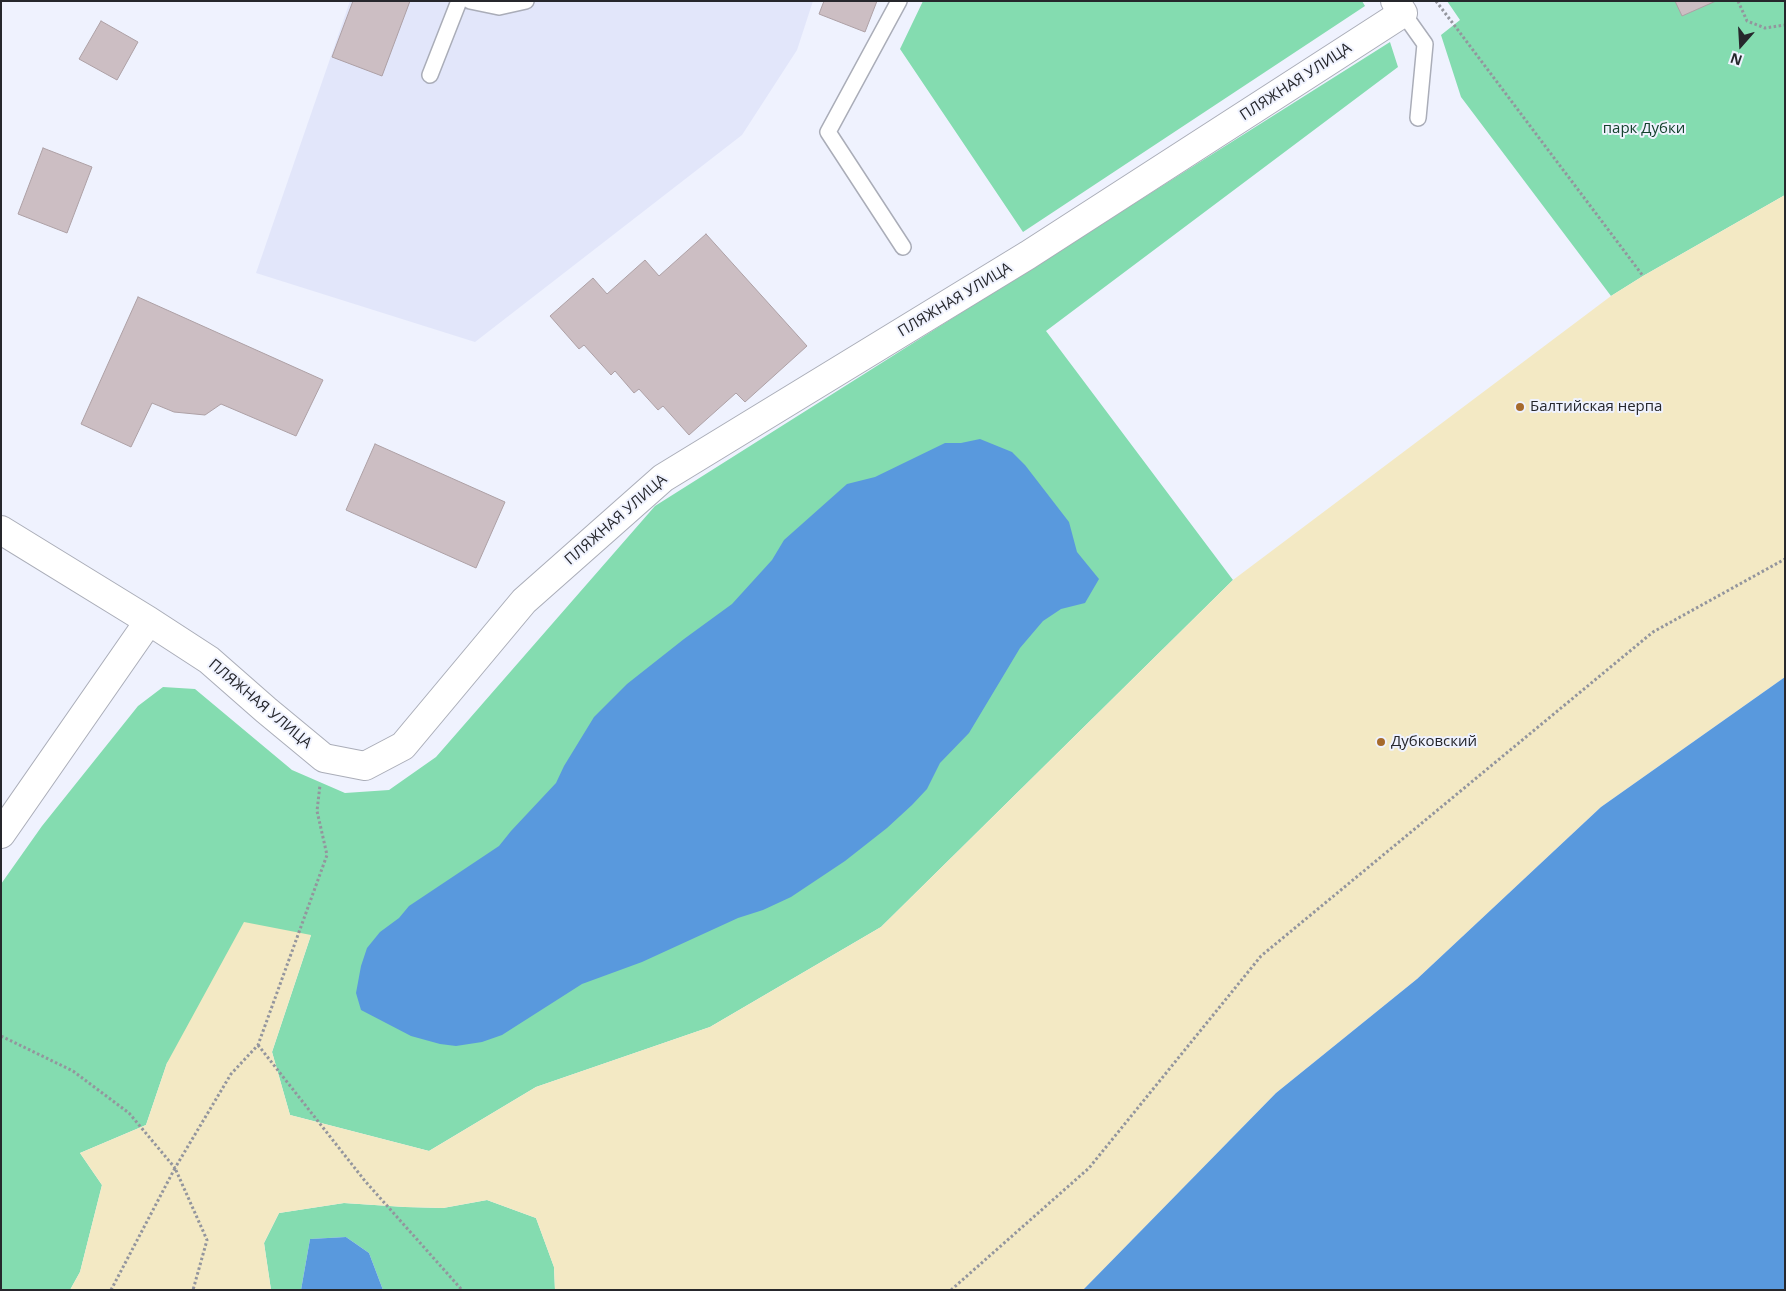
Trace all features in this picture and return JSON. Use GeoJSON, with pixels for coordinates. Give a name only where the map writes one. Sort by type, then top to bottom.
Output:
{"type":"FeatureCollection","features":[{"type":"Feature","properties":{"kind":"street","name":"ПЛЯЖНАЯ УЛИЦА"},"geometry":{"type":"LineString","coordinates":[[1,530],[209,660],[324,758],[364,766],[403,746],[524,601],[663,478],[1028,255],[1399,7]]}},
{"type":"Feature","properties":{"kind":"street"},"geometry":{"type":"LineString","coordinates":[[1,834],[149,621]]}},
{"type":"Feature","properties":{"kind":"lane"},"geometry":{"type":"LineString","coordinates":[[430,75],[459,1]]}},
{"type":"Feature","properties":{"kind":"lane"},"geometry":{"type":"LineString","coordinates":[[470,1],[499,6],[526,1]]}},
{"type":"Feature","properties":{"kind":"lane"},"geometry":{"type":"LineString","coordinates":[[899,1],[828,132],[903,247]]}},
{"type":"Feature","properties":{"kind":"lane"},"geometry":{"type":"LineString","coordinates":[[1399,7],[1425,44],[1418,118]]}},
{"type":"Feature","properties":{"kind":"path"},"geometry":{"type":"LineString","coordinates":[[1436,1],[1643,276]]}},
{"type":"Feature","properties":{"kind":"path"},"geometry":{"type":"LineString","coordinates":[[1738,1],[1747,21],[1765,28],[1785,26]]}},
{"type":"Feature","properties":{"kind":"path"},"geometry":{"type":"LineString","coordinates":[[951,1290],[1089,1168],[1261,956],[1653,632],[1785,559]]}},
{"type":"Feature","properties":{"kind":"path"},"geometry":{"type":"LineString","coordinates":[[110,1290],[175,1168],[231,1074],[258,1045],[327,855],[316,811],[324,758]]}},
{"type":"Feature","properties":{"kind":"path"},"geometry":{"type":"LineString","coordinates":[[1,1036],[73,1071],[129,1113],[175,1168],[207,1240],[193,1290]]}},
{"type":"Feature","properties":{"kind":"path"},"geometry":{"type":"LineString","coordinates":[[258,1045],[365,1182],[462,1290]]}},
{"type":"Feature","properties":{"kind":"shaded area"},"geometry":{"type":"Polygon","coordinates":[[[350,1],[813,1],[797,50],[742,135],[475,342],[256,273],[350,1]]]}},
{"type":"Feature","properties":{"kind":"green space"},"geometry":{"type":"Polygon","coordinates":[[[923,1],[1362,1],[1365,6],[1023,232],[900,49],[923,1]]]}},
{"type":"Feature","properties":{"kind":"green space","name":"парк Дубки"},"geometry":{"type":"Polygon","coordinates":[[[1447,1],[1785,1],[1785,195],[1611,296],[1461,97],[1441,35],[1460,20],[1447,1]]]}},
{"type":"Feature","properties":{"kind":"green space"},"geometry":{"type":"Polygon","coordinates":[[[1390,42],[1398,67],[1046,331],[1233,580],[881,927],[710,1027],[536,1087],[429,1151],[290,1115],[272,1052],[311,935],[167,1063],[146,1125],[80,1153],[102,1185],[80,1272],[70,1290],[1,1290],[1,884],[42,826],[138,706],[163,687],[195,689],[292,770],[345,793],[389,790],[436,757],[655,506],[1390,42]]]}},
{"type":"Feature","properties":{"kind":"green space"},"geometry":{"type":"Polygon","coordinates":[[[487,1200],[536,1218],[554,1267],[555,1290],[383,1290],[369,1253],[346,1237],[310,1239],[301,1290],[271,1290],[264,1243],[279,1213],[344,1203],[443,1208],[487,1200]]]}},
{"type":"Feature","properties":{"kind":"sand","name":"Дубковский"},"geometry":{"type":"Polygon","coordinates":[[[1785,195],[1785,677],[1601,807],[1417,979],[1276,1093],[1083,1290],[555,1290],[554,1267],[536,1218],[487,1200],[443,1208],[344,1203],[279,1213],[264,1243],[271,1290],[70,1290],[80,1272],[102,1185],[80,1153],[146,1125],[167,1063],[244,922],[311,935],[272,1052],[290,1115],[429,1151],[536,1087],[710,1027],[881,927],[1233,580],[1611,296],[1785,195]]]}},
{"type":"Feature","properties":{"kind":"water"},"geometry":{"type":"Polygon","coordinates":[[[980,439],[1012,452],[1025,465],[1069,522],[1077,552],[1099,579],[1085,603],[1061,609],[1043,621],[1020,648],[969,733],[940,763],[927,789],[912,805],[887,828],[845,861],[791,897],[763,910],[738,918],[642,962],[582,984],[502,1035],[482,1042],[456,1046],[440,1044],[411,1036],[361,1010],[356,993],[361,966],[367,948],[380,932],[399,918],[409,906],[499,846],[556,783],[564,766],[594,717],[627,684],[732,604],[772,560],[784,540],[847,484],[875,477],[945,443],[961,443],[980,439]]]}},
{"type":"Feature","properties":{"kind":"water"},"geometry":{"type":"Polygon","coordinates":[[[1785,677],[1785,1290],[1083,1290],[1276,1093],[1417,979],[1601,807],[1785,677]]]}},
{"type":"Feature","properties":{"kind":"water"},"geometry":{"type":"Polygon","coordinates":[[[346,1237],[369,1253],[383,1290],[301,1290],[310,1239],[346,1237]]]}},
{"type":"Feature","properties":{"kind":"building"},"geometry":{"type":"Polygon","coordinates":[[[353,1],[410,1],[382,76],[332,57],[353,1]]]}},
{"type":"Feature","properties":{"kind":"building"},"geometry":{"type":"Polygon","coordinates":[[[824,1],[877,1],[865,32],[819,14],[824,1]]]}},
{"type":"Feature","properties":{"kind":"building"},"geometry":{"type":"Polygon","coordinates":[[[1675,1],[1716,1],[1682,16],[1675,1]]]}},
{"type":"Feature","properties":{"kind":"building"},"geometry":{"type":"Polygon","coordinates":[[[101,21],[138,42],[117,80],[79,59],[101,21]]]}},
{"type":"Feature","properties":{"kind":"building"},"geometry":{"type":"Polygon","coordinates":[[[43,148],[92,167],[67,233],[18,214],[43,148]]]}},
{"type":"Feature","properties":{"kind":"building"},"geometry":{"type":"Polygon","coordinates":[[[706,234],[807,346],[745,402],[736,393],[689,435],[663,406],[658,410],[639,389],[634,393],[615,371],[611,375],[584,345],[579,349],[550,316],[593,278],[607,294],[645,260],[659,276],[706,234]]]}},
{"type":"Feature","properties":{"kind":"building"},"geometry":{"type":"Polygon","coordinates":[[[138,297],[323,380],[296,436],[221,404],[205,415],[174,412],[152,403],[131,447],[81,424],[138,297]]]}},
{"type":"Feature","properties":{"kind":"building"},"geometry":{"type":"Polygon","coordinates":[[[375,444],[505,502],[476,568],[346,510],[375,444]]]}},
{"type":"Feature","properties":{"kind":"place","name":"Балтийская нерпа"},"geometry":{"type":"Point","coordinates":[1520,407]}},
{"type":"Feature","properties":{"kind":"place","name":"Дубковский"},"geometry":{"type":"Point","coordinates":[1381,742]}}]}
